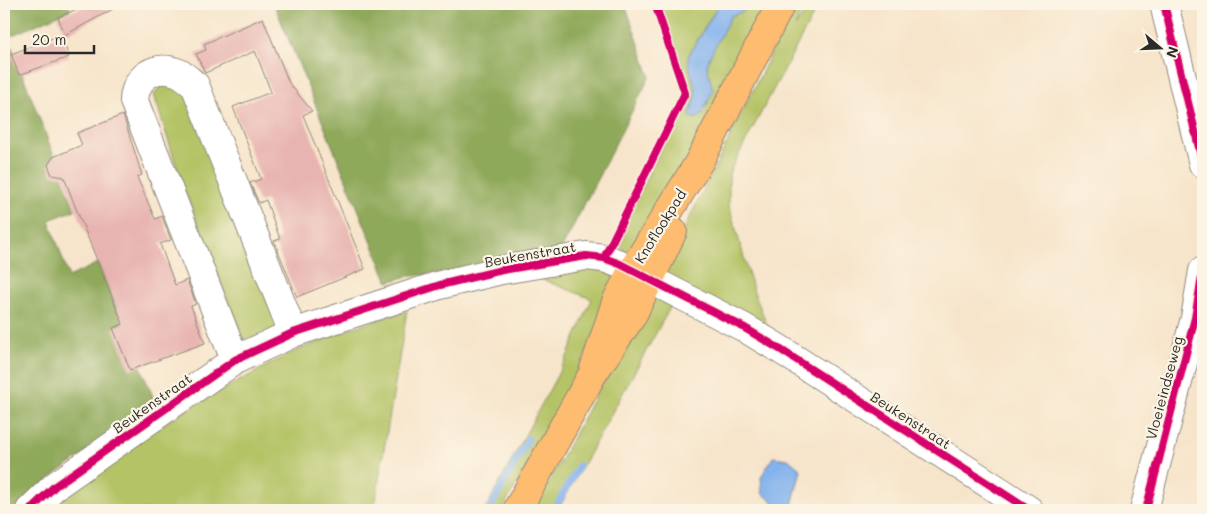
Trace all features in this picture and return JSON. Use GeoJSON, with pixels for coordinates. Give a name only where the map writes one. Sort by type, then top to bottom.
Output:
{"type":"FeatureCollection","features":[{"type":"Feature","properties":{"kind":"main road","name":"Knoflookpad"},"geometry":{"type":"LineString","coordinates":[[516,510],[592,375],[632,316],[641,276],[782,4]]}},
{"type":"Feature","properties":{"kind":"street"},"geometry":{"type":"LineString","coordinates":[[1164,4],[1203,164]]}},
{"type":"Feature","properties":{"kind":"street"},"geometry":{"type":"LineString","coordinates":[[235,360],[134,101],[135,87],[144,75],[166,69],[180,73],[195,84],[293,332]]}},
{"type":"Feature","properties":{"kind":"street","name":"Beukenstraat"},"geometry":{"type":"LineString","coordinates":[[30,510],[55,486],[235,360],[293,332],[440,286],[502,270],[586,256],[604,258],[743,327],[1028,510]]}},
{"type":"Feature","properties":{"kind":"street","name":"Vloeieindseweg"},"geometry":{"type":"LineString","coordinates":[[1144,510],[1193,328],[1203,271]]}},
{"type":"Feature","properties":{"kind":"green space"},"geometry":{"type":"Polygon","coordinates":[[[4,4],[68,4],[70,10],[8,37],[75,210],[49,220],[69,277],[98,263],[156,404],[53,476],[14,510],[4,510],[4,4]]]}},
{"type":"Feature","properties":{"kind":"green space"},"geometry":{"type":"Polygon","coordinates":[[[274,4],[625,4],[650,76],[562,248],[465,270],[405,277],[388,282],[274,4]]]}},
{"type":"Feature","properties":{"kind":"green space"},"geometry":{"type":"Polygon","coordinates":[[[661,4],[719,4],[689,54],[697,94],[695,119],[702,115],[708,101],[709,58],[731,16],[744,11],[754,4],[768,4],[706,124],[631,258],[623,250],[617,238],[690,90],[661,4]]]}},
{"type":"Feature","properties":{"kind":"green space"},"geometry":{"type":"Polygon","coordinates":[[[796,4],[804,4],[795,27],[811,4],[819,4],[729,173],[729,205],[753,289],[771,336],[660,277],[796,4]]]}},
{"type":"Feature","properties":{"kind":"green space"},"geometry":{"type":"Polygon","coordinates":[[[179,75],[282,331],[250,348],[243,338],[181,181],[154,95],[161,85],[179,75]]]}},
{"type":"Feature","properties":{"kind":"green space"},"geometry":{"type":"Polygon","coordinates":[[[593,267],[621,279],[566,396],[502,510],[485,510],[567,357],[592,299],[531,275],[593,267]]]}},
{"type":"Feature","properties":{"kind":"green space"},"geometry":{"type":"Polygon","coordinates":[[[651,291],[673,302],[558,510],[534,510],[651,291]]]}},
{"type":"Feature","properties":{"kind":"green space"},"geometry":{"type":"Polygon","coordinates":[[[407,311],[374,510],[40,510],[115,452],[204,400],[291,353],[349,329],[407,311]]]}},
{"type":"Feature","properties":{"kind":"water"},"geometry":{"type":"Polygon","coordinates":[[[719,4],[754,4],[744,11],[731,16],[709,58],[707,67],[713,91],[700,117],[691,118],[690,112],[694,104],[695,90],[688,57],[719,4]]]}},
{"type":"Feature","properties":{"kind":"water"},"geometry":{"type":"Polygon","coordinates":[[[773,457],[788,459],[801,470],[792,505],[777,505],[762,493],[761,477],[773,457]]]}},
{"type":"Feature","properties":{"kind":"building"},"geometry":{"type":"Polygon","coordinates":[[[89,4],[122,4],[65,35],[58,17],[89,4]]]}},
{"type":"Feature","properties":{"kind":"building"},"geometry":{"type":"Polygon","coordinates":[[[263,18],[289,83],[312,111],[303,115],[365,269],[297,297],[274,241],[280,239],[266,200],[259,203],[250,183],[261,179],[233,107],[271,92],[255,51],[205,73],[196,54],[206,50],[204,44],[263,18]]]}},
{"type":"Feature","properties":{"kind":"building"},"geometry":{"type":"Polygon","coordinates":[[[61,35],[69,57],[19,75],[11,54],[61,35]]]}},
{"type":"Feature","properties":{"kind":"building"},"geometry":{"type":"Polygon","coordinates":[[[123,115],[142,175],[137,177],[155,219],[162,216],[171,240],[160,244],[175,285],[187,280],[196,304],[191,306],[205,343],[130,370],[113,328],[123,324],[64,177],[52,175],[48,165],[53,157],[82,145],[77,133],[123,115]]]}},
{"type":"Feature","properties":{"kind":"waterway"},"geometry":{"type":"LineString","coordinates":[[489,510],[528,439]]}},
{"type":"Feature","properties":{"kind":"waterway"},"geometry":{"type":"LineString","coordinates":[[554,510],[579,466]]}},
{"type":"Feature","properties":{"kind":"cycle path"},"geometry":{"type":"LineString","coordinates":[[604,258],[685,93],[655,4]]}},
{"type":"Feature","properties":{"kind":"cycle path"},"geometry":{"type":"LineString","coordinates":[[1164,4],[1203,164]]}},
{"type":"Feature","properties":{"kind":"cycle path"},"geometry":{"type":"LineString","coordinates":[[30,510],[55,486],[235,360],[293,333],[440,285],[502,270],[586,256],[604,258],[620,264],[743,327],[1029,510]]}},
{"type":"Feature","properties":{"kind":"cycle path"},"geometry":{"type":"LineString","coordinates":[[1146,510],[1195,318],[1203,271]]}}]}
